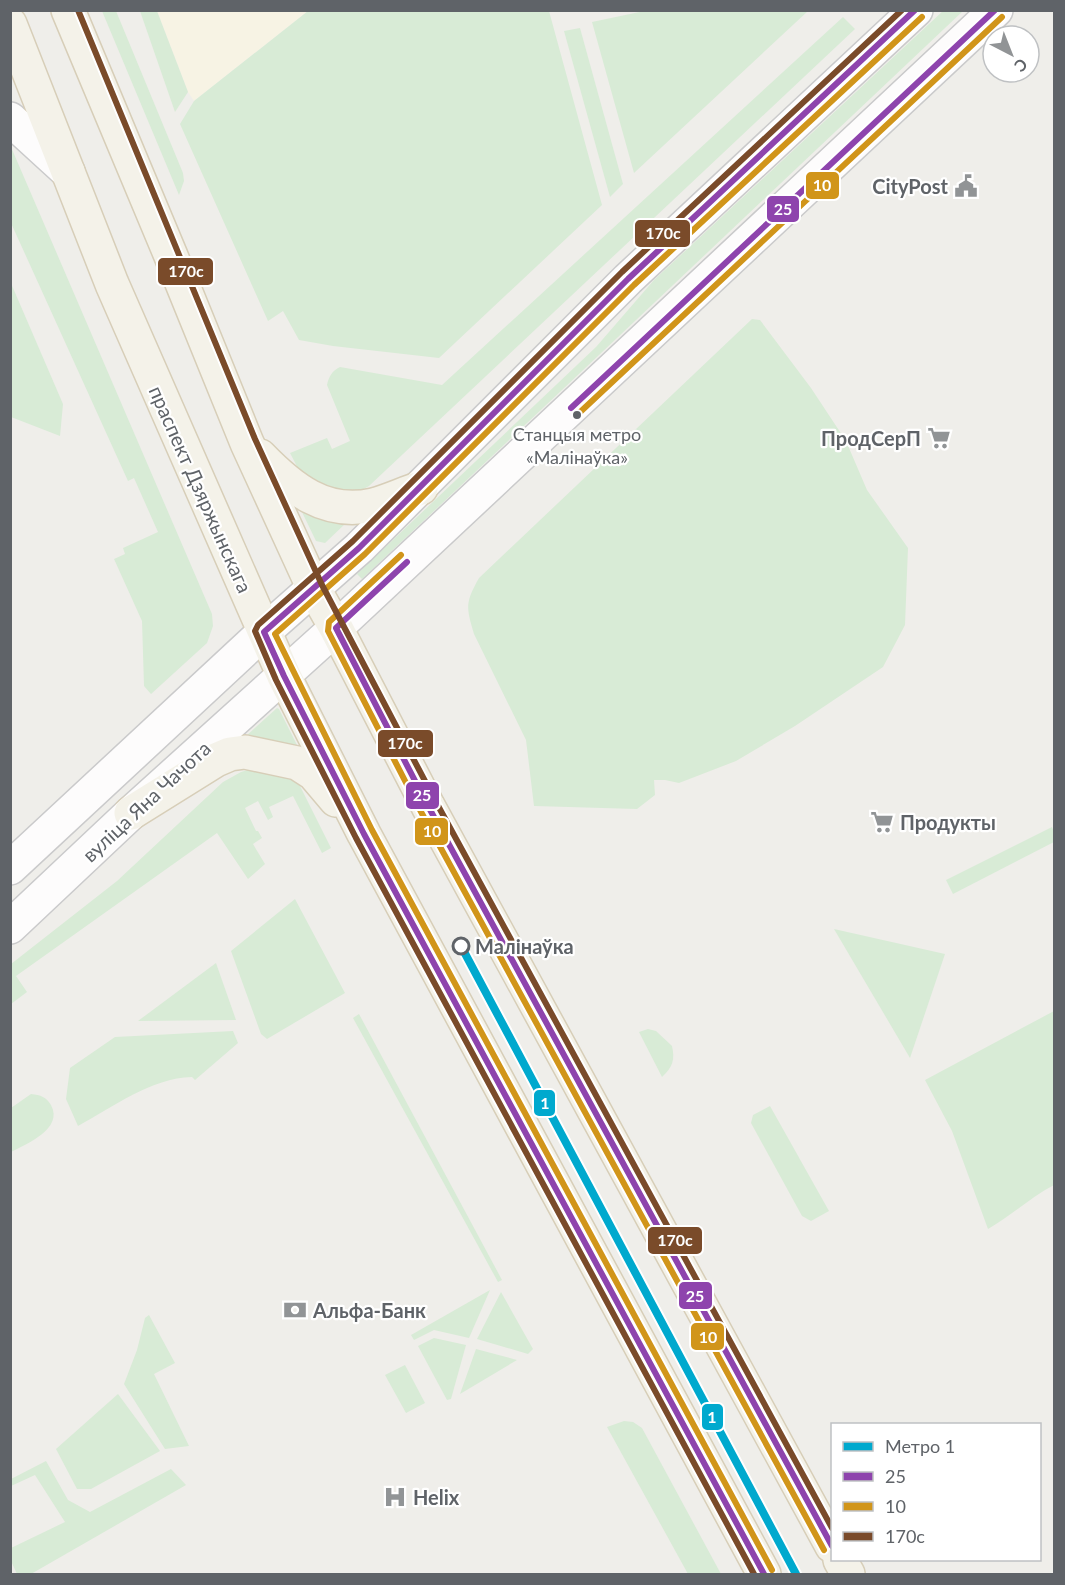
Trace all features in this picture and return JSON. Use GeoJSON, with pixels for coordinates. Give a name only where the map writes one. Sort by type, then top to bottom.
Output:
{"type":"FeatureCollection","features":[{"type":"Feature","properties":{"kind":"main road"},"geometry":{"type":"LineString","coordinates":[[68,10],[247,443],[314,589],[428,806],[831,1544]]}},
{"type":"Feature","properties":{"kind":"main road"},"geometry":{"type":"LineString","coordinates":[[10,868],[264,632],[359,549],[628,279],[916,10]]}},
{"type":"Feature","properties":{"kind":"main road","name":"вуліца Яна Чачота"},"geometry":{"type":"LineString","coordinates":[[10,927],[131,813],[336,628],[996,10]]}},
{"type":"Feature","properties":{"kind":"main road","name":"праспект Дзяржынскага"},"geometry":{"type":"LineString","coordinates":[[10,24],[112,284],[284,676],[364,834],[764,1575]]}},
{"type":"Feature","properties":{"kind":"main road"},"geometry":{"type":"LineString","coordinates":[[10,119],[68,172]]}},
{"type":"Feature","properties":{"kind":"main road"},"geometry":{"type":"LineString","coordinates":[[247,443],[290,484],[304,495],[323,504],[358,507],[374,505],[421,488]]}},
{"type":"Feature","properties":{"kind":"main road"},"geometry":{"type":"LineString","coordinates":[[131,813],[216,760],[230,754],[245,752],[297,763],[314,774],[364,834]]}},
{"type":"Feature","properties":{"kind":"main road"},"geometry":{"type":"LineString","coordinates":[[841,1561],[848,1575]]}},
{"type":"Feature","properties":{"kind":"shaded area"},"geometry":{"type":"Polygon","coordinates":[[[157,11],[308,11],[194,101],[188,92],[157,11]]]}},
{"type":"Feature","properties":{"kind":"green space"},"geometry":{"type":"Polygon","coordinates":[[[649,10],[808,11],[634,173],[592,22],[649,10]]]}},
{"type":"Feature","properties":{"kind":"green space"},"geometry":{"type":"Polygon","coordinates":[[[944,10],[963,11],[362,579],[357,574],[596,347],[654,280],[944,10]]]}},
{"type":"Feature","properties":{"kind":"green space"},"geometry":{"type":"Polygon","coordinates":[[[102,11],[116,11],[183,173],[184,181],[179,195],[102,11]]]}},
{"type":"Feature","properties":{"kind":"green space"},"geometry":{"type":"Polygon","coordinates":[[[140,11],[157,11],[188,92],[175,112],[140,11]]]}},
{"type":"Feature","properties":{"kind":"green space"},"geometry":{"type":"Polygon","coordinates":[[[308,11],[549,11],[602,205],[439,358],[299,340],[283,311],[268,321],[180,124],[194,101],[308,11]]]}},
{"type":"Feature","properties":{"kind":"green space"},"geometry":{"type":"Polygon","coordinates":[[[843,17],[855,29],[369,486],[356,493],[344,495],[303,478],[290,453],[327,438],[332,449],[350,441],[327,385],[335,370],[340,367],[442,385],[843,17]]]}},
{"type":"Feature","properties":{"kind":"green space"},"geometry":{"type":"Polygon","coordinates":[[[580,28],[623,184],[610,197],[564,31],[580,28]]]}},
{"type":"Feature","properties":{"kind":"green space"},"geometry":{"type":"Polygon","coordinates":[[[11,147],[212,614],[213,626],[207,643],[151,694],[144,686],[142,621],[114,559],[125,554],[123,548],[158,532],[134,478],[128,481],[11,223],[11,147]]]}},
{"type":"Feature","properties":{"kind":"green space"},"geometry":{"type":"Polygon","coordinates":[[[10,281],[63,404],[60,436],[11,417],[10,281]]]}},
{"type":"Feature","properties":{"kind":"green space"},"geometry":{"type":"Polygon","coordinates":[[[752,319],[760,320],[811,388],[846,441],[867,490],[908,548],[905,625],[883,667],[795,726],[736,761],[679,783],[654,780],[655,795],[637,809],[534,806],[526,740],[474,634],[468,611],[471,594],[479,578],[752,319]]]}},
{"type":"Feature","properties":{"kind":"green space"},"geometry":{"type":"Polygon","coordinates":[[[301,510],[347,522],[325,543],[316,541],[301,510]]]}},
{"type":"Feature","properties":{"kind":"green space"},"geometry":{"type":"Polygon","coordinates":[[[277,708],[279,709],[298,747],[245,737],[277,708]]]}},
{"type":"Feature","properties":{"kind":"green space"},"geometry":{"type":"Polygon","coordinates":[[[251,769],[285,773],[299,784],[331,848],[322,853],[293,796],[269,807],[273,817],[268,820],[258,801],[245,808],[262,838],[253,844],[265,864],[248,879],[217,833],[16,976],[27,992],[11,1004],[11,964],[117,881],[223,782],[251,769]]]}},
{"type":"Feature","properties":{"kind":"green space"},"geometry":{"type":"Polygon","coordinates":[[[1052,827],[1054,842],[953,894],[946,880],[1052,827]]]}},
{"type":"Feature","properties":{"kind":"green space"},"geometry":{"type":"Polygon","coordinates":[[[295,899],[345,993],[267,1039],[261,1034],[231,951],[295,899]]]}},
{"type":"Feature","properties":{"kind":"green space"},"geometry":{"type":"Polygon","coordinates":[[[834,929],[945,954],[910,1058],[834,929]]]}},
{"type":"Feature","properties":{"kind":"green space"},"geometry":{"type":"Polygon","coordinates":[[[216,963],[236,1020],[138,1021],[216,963]]]}},
{"type":"Feature","properties":{"kind":"green space"},"geometry":{"type":"Polygon","coordinates":[[[1054,1011],[1054,1185],[988,1229],[952,1131],[925,1080],[1054,1011]]]}},
{"type":"Feature","properties":{"kind":"green space"},"geometry":{"type":"Polygon","coordinates":[[[359,1014],[502,1280],[498,1282],[353,1018],[359,1014]]]}},
{"type":"Feature","properties":{"kind":"green space"},"geometry":{"type":"Polygon","coordinates":[[[648,1029],[656,1031],[672,1046],[672,1063],[662,1077],[639,1032],[648,1029]]]}},
{"type":"Feature","properties":{"kind":"green space"},"geometry":{"type":"Polygon","coordinates":[[[233,1031],[238,1043],[195,1080],[192,1077],[162,1082],[119,1102],[78,1126],[66,1099],[70,1068],[115,1037],[233,1031]]]}},
{"type":"Feature","properties":{"kind":"green space"},"geometry":{"type":"Polygon","coordinates":[[[31,1094],[43,1097],[49,1102],[54,1114],[52,1121],[42,1134],[11,1152],[11,1108],[31,1094]]]}},
{"type":"Feature","properties":{"kind":"green space"},"geometry":{"type":"Polygon","coordinates":[[[770,1106],[829,1211],[811,1221],[802,1216],[751,1123],[753,1115],[770,1106]]]}},
{"type":"Feature","properties":{"kind":"green space"},"geometry":{"type":"Polygon","coordinates":[[[490,1290],[469,1338],[434,1330],[414,1340],[411,1335],[490,1290]]]}},
{"type":"Feature","properties":{"kind":"green space"},"geometry":{"type":"Polygon","coordinates":[[[501,1292],[533,1349],[528,1354],[477,1339],[501,1292]]]}},
{"type":"Feature","properties":{"kind":"green space"},"geometry":{"type":"Polygon","coordinates":[[[149,1315],[175,1363],[154,1374],[189,1446],[165,1449],[124,1384],[137,1350],[145,1318],[149,1315]]]}},
{"type":"Feature","properties":{"kind":"green space"},"geometry":{"type":"Polygon","coordinates":[[[434,1338],[466,1345],[451,1399],[447,1400],[418,1346],[434,1338]]]}},
{"type":"Feature","properties":{"kind":"green space"},"geometry":{"type":"Polygon","coordinates":[[[476,1349],[517,1360],[460,1394],[476,1349]]]}},
{"type":"Feature","properties":{"kind":"green space"},"geometry":{"type":"Polygon","coordinates":[[[405,1365],[425,1403],[406,1413],[385,1375],[405,1365]]]}},
{"type":"Feature","properties":{"kind":"green space"},"geometry":{"type":"Polygon","coordinates":[[[118,1394],[160,1451],[91,1489],[77,1489],[56,1449],[118,1394]]]}},
{"type":"Feature","properties":{"kind":"green space"},"geometry":{"type":"Polygon","coordinates":[[[624,1421],[633,1422],[642,1428],[721,1574],[688,1574],[607,1427],[624,1421]]]}},
{"type":"Feature","properties":{"kind":"green space"},"geometry":{"type":"Polygon","coordinates":[[[46,1461],[68,1500],[90,1512],[171,1469],[186,1485],[31,1574],[17,1574],[11,1561],[11,1548],[65,1522],[35,1475],[11,1486],[11,1479],[46,1461]]]}},
{"type":"Feature","properties":{"kind":"metro line","name":"1"},"geometry":{"type":"LineString","coordinates":[[461,946],[796,1574]]}},
{"type":"Feature","properties":{"kind":"transit line","name":"170с"},"geometry":{"type":"LineString","coordinates":[[78,10],[255,439],[322,585],[436,802],[831,1526]]}},
{"type":"Feature","properties":{"kind":"transit line","name":"170с"},"geometry":{"type":"LineString","coordinates":[[754,1574],[356,838],[276,680],[255,631],[258,625],[353,541],[622,272],[902,10]]}},
{"type":"Feature","properties":{"kind":"transit line","name":"25"},"geometry":{"type":"LineString","coordinates":[[764,1574],[364,834],[264,632],[359,548],[628,279],[915,10]]}},
{"type":"Feature","properties":{"kind":"transit line","name":"25"},"geometry":{"type":"LineString","coordinates":[[571,408],[995,10]]}},
{"type":"Feature","properties":{"kind":"transit line","name":"10"},"geometry":{"type":"LineString","coordinates":[[772,1570],[372,830],[275,634],[365,554],[634,285],[922,17]]}},
{"type":"Feature","properties":{"kind":"transit line","name":"10"},"geometry":{"type":"LineString","coordinates":[[577,415],[1002,17]]}},
{"type":"Feature","properties":{"kind":"transit line","name":"10"},"geometry":{"type":"LineString","coordinates":[[401,555],[329,622],[328,631],[420,810],[824,1550]]}},
{"type":"Feature","properties":{"kind":"transit line","name":"25"},"geometry":{"type":"LineString","coordinates":[[407,562],[336,628],[428,806],[831,1544]]}},
{"type":"Feature","properties":{"kind":"place","name":"CityPost"},"geometry":{"type":"Point","coordinates":[966,186]}},
{"type":"Feature","properties":{"kind":"place","name":"Станцыя метро «Малінаўка»"},"geometry":{"type":"Point","coordinates":[577,415]}},
{"type":"Feature","properties":{"kind":"place","name":"ПродСерП"},"geometry":{"type":"Point","coordinates":[939,438]}},
{"type":"Feature","properties":{"kind":"place","name":"Продукты"},"geometry":{"type":"Point","coordinates":[882,822]}},
{"type":"Feature","properties":{"kind":"place","name":"Малінаўка"},"geometry":{"type":"Point","coordinates":[461,946]}},
{"type":"Feature","properties":{"kind":"place","name":"Альфа-Банк"},"geometry":{"type":"Point","coordinates":[295,1310]}},
{"type":"Feature","properties":{"kind":"place","name":"Helix"},"geometry":{"type":"Point","coordinates":[395,1497]}}]}
